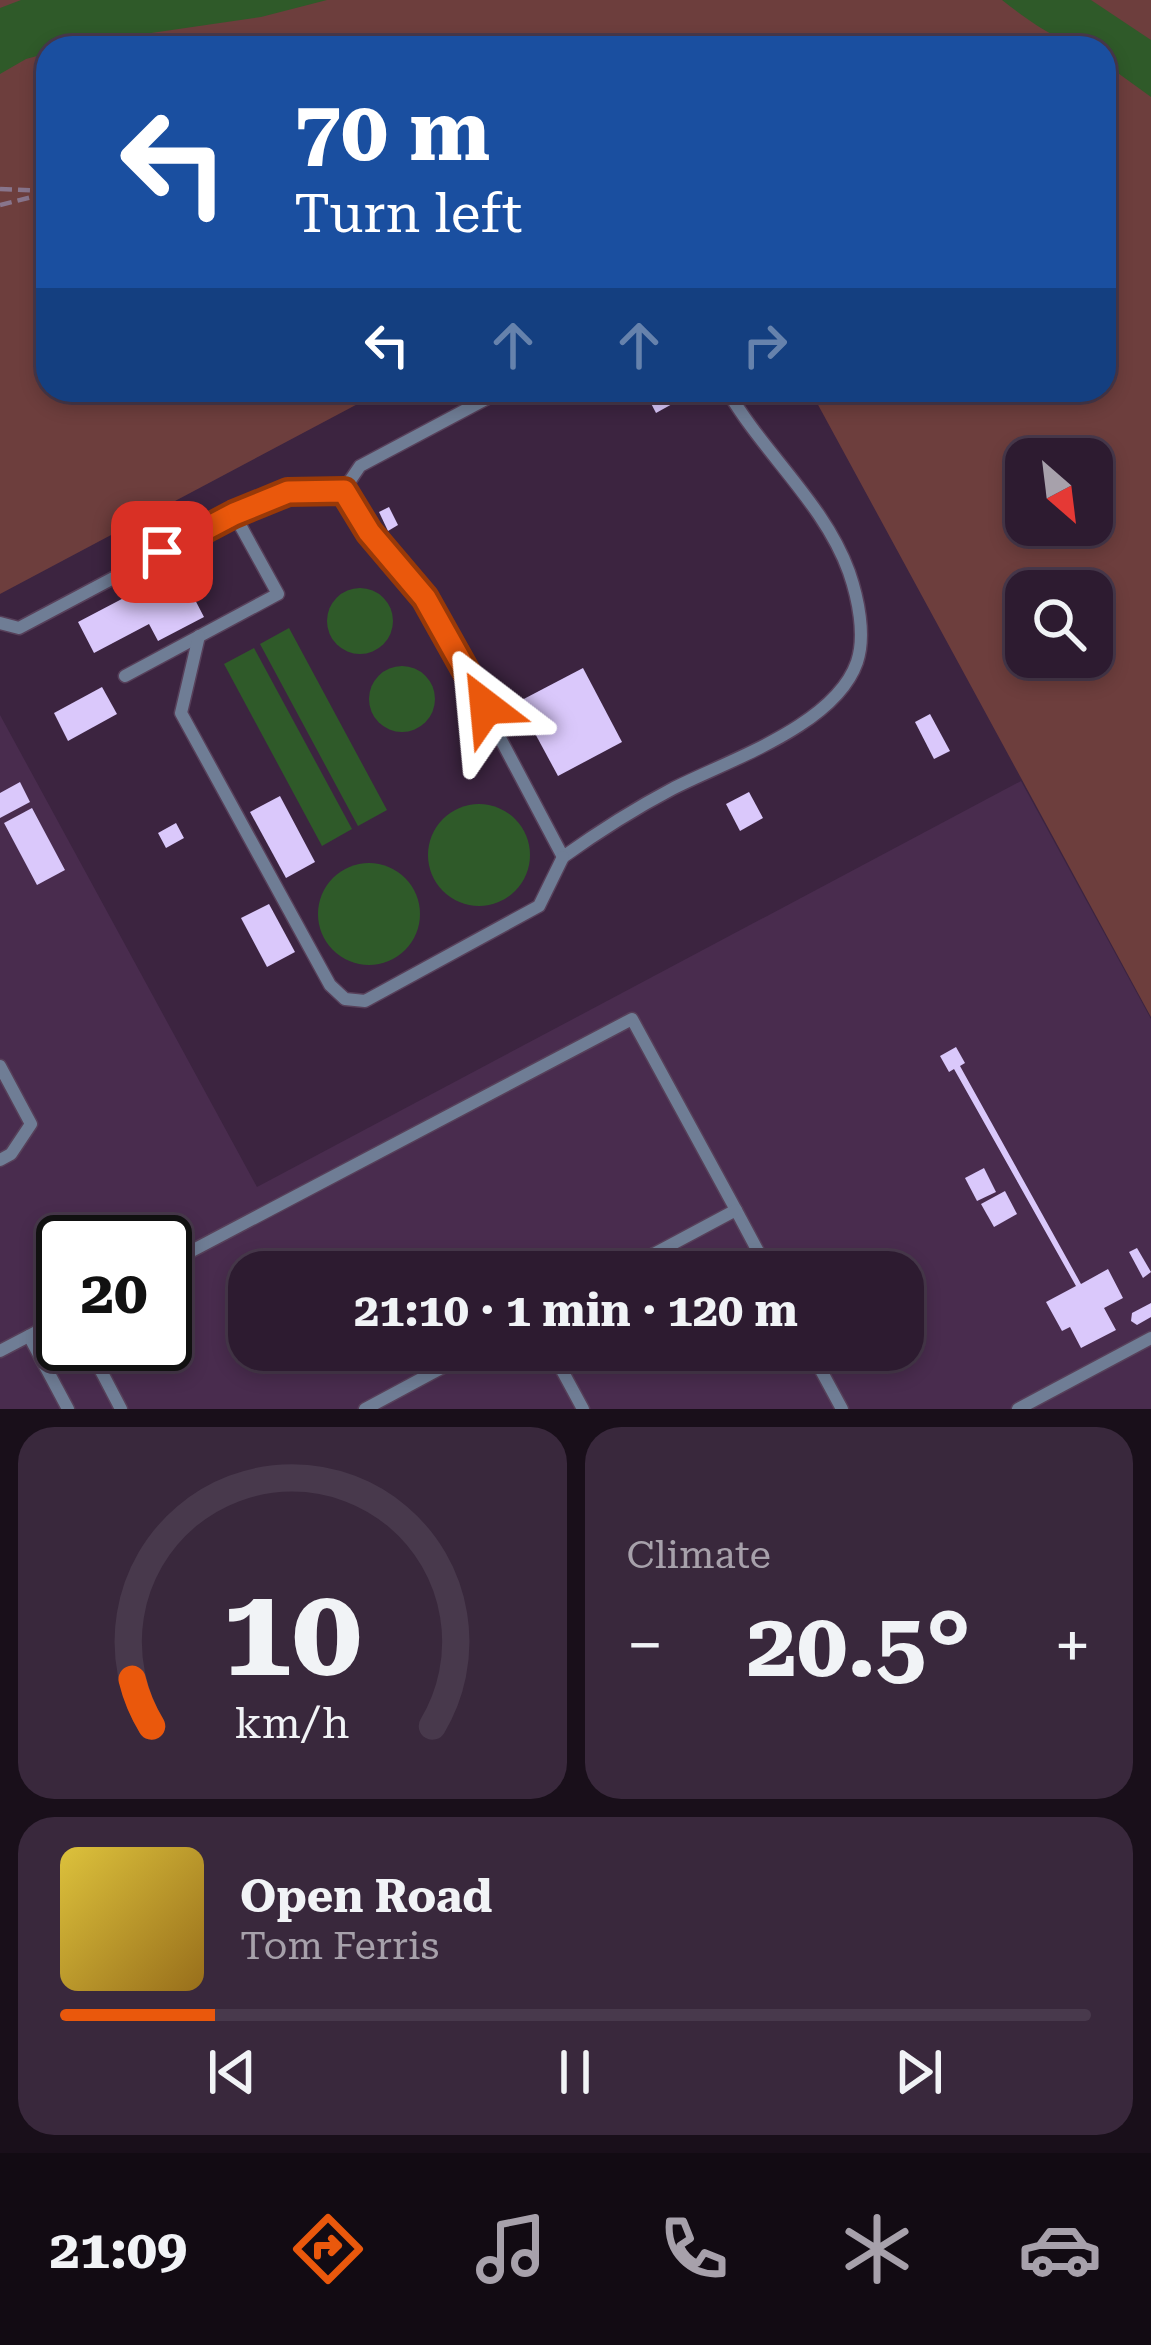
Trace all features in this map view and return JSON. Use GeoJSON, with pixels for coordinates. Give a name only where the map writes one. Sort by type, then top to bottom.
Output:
{"type":"FeatureCollection","features":[{"type":"Feature","properties":{"kind":"lane"},"geometry":{"type":"LineString","coordinates":[[344,491],[360,466],[480,402]]}},
{"type":"Feature","properties":{"kind":"lane"},"geometry":{"type":"LineString","coordinates":[[199,636],[181,713],[330,985],[345,999],[365,1001],[539,906],[563,856],[673,789],[787,735],[832,697],[856,664],[858,608],[848,570],[823,523],[734,402]]}},
{"type":"Feature","properties":{"kind":"lane"},"geometry":{"type":"LineString","coordinates":[[0,622],[19,628],[234,514],[288,492],[344,491]]}},
{"type":"Feature","properties":{"kind":"lane"},"geometry":{"type":"LineString","coordinates":[[344,491],[369,532],[425,598],[563,856]]}},
{"type":"Feature","properties":{"kind":"lane"},"geometry":{"type":"LineString","coordinates":[[125,676],[278,594],[234,514]]}},
{"type":"Feature","properties":{"kind":"lane"},"geometry":{"type":"LineString","coordinates":[[192,1251],[632,1019],[758,1251]]}},
{"type":"Feature","properties":{"kind":"lane"},"geometry":{"type":"LineString","coordinates":[[0,1066],[31,1124],[11,1154],[0,1160]]}},
{"type":"Feature","properties":{"kind":"lane"},"geometry":{"type":"LineString","coordinates":[[659,1251],[736,1210]]}},
{"type":"Feature","properties":{"kind":"lane"},"geometry":{"type":"LineString","coordinates":[[0,1351],[36,1332]]}},
{"type":"Feature","properties":{"kind":"lane"},"geometry":{"type":"LineString","coordinates":[[28,1336],[68,1409]]}},
{"type":"Feature","properties":{"kind":"lane"},"geometry":{"type":"LineString","coordinates":[[1018,1409],[1151,1338]]}},
{"type":"Feature","properties":{"kind":"lane"},"geometry":{"type":"LineString","coordinates":[[101,1371],[121,1409]]}},
{"type":"Feature","properties":{"kind":"lane"},"geometry":{"type":"LineString","coordinates":[[365,1409],[436,1371]]}},
{"type":"Feature","properties":{"kind":"lane"},"geometry":{"type":"LineString","coordinates":[[562,1371],[583,1409]]}},
{"type":"Feature","properties":{"kind":"lane"},"geometry":{"type":"LineString","coordinates":[[821,1371],[842,1409]]}},
{"type":"Feature","properties":{"kind":"path"},"geometry":{"type":"LineString","coordinates":[[0,189],[36,191]]}},
{"type":"Feature","properties":{"kind":"path"},"geometry":{"type":"LineString","coordinates":[[0,205],[36,195]]}},
{"type":"Feature","properties":{"kind":"shaded area"},"geometry":{"type":"Polygon","coordinates":[[[0,0],[1151,0],[1151,1017],[817,402],[1116,402],[1116,36],[36,36],[36,402],[361,402],[0,594],[0,0]]]}},
{"type":"Feature","properties":{"kind":"shaded area"},"geometry":{"type":"Polygon","coordinates":[[[21,0],[327,0],[261,17],[130,36],[36,36],[36,56],[0,74],[0,8],[21,0]]]}},
{"type":"Feature","properties":{"kind":"shaded area"},"geometry":{"type":"Polygon","coordinates":[[[1002,0],[1091,0],[1151,40],[1151,97],[1116,72],[1116,36],[1056,36],[1002,0]]]}},
{"type":"Feature","properties":{"kind":"shaded area"},"geometry":{"type":"Polygon","coordinates":[[[360,588],[383,598],[393,621],[383,644],[360,654],[337,644],[327,621],[337,598],[360,588]]]}},
{"type":"Feature","properties":{"kind":"shaded area"},"geometry":{"type":"Polygon","coordinates":[[[289,628],[387,810],[358,826],[260,644],[289,628]]]}},
{"type":"Feature","properties":{"kind":"shaded area"},"geometry":{"type":"Polygon","coordinates":[[[254,648],[352,829],[322,846],[224,664],[254,648]]]}},
{"type":"Feature","properties":{"kind":"shaded area"},"geometry":{"type":"Polygon","coordinates":[[[402,666],[425,676],[435,699],[425,722],[402,732],[379,722],[369,699],[379,676],[402,666]]]}},
{"type":"Feature","properties":{"kind":"shaded area"},"geometry":{"type":"Polygon","coordinates":[[[0,715],[257,1187],[1021,781],[1151,1019],[1151,1409],[0,1409],[0,715]]]}},
{"type":"Feature","properties":{"kind":"shaded area"},"geometry":{"type":"Polygon","coordinates":[[[479,804],[498,808],[515,819],[526,836],[530,855],[526,874],[515,891],[498,902],[479,906],[460,902],[443,891],[432,874],[428,855],[432,836],[443,819],[460,808],[479,804]]]}},
{"type":"Feature","properties":{"kind":"shaded area"},"geometry":{"type":"Polygon","coordinates":[[[369,863],[388,867],[405,878],[416,895],[420,914],[416,933],[405,950],[388,961],[369,965],[350,961],[333,950],[322,933],[318,914],[322,895],[333,878],[350,867],[369,863]]]}},
{"type":"Feature","properties":{"kind":"building"},"geometry":{"type":"Polygon","coordinates":[[[650,402],[676,402],[656,413],[650,402]]]}},
{"type":"Feature","properties":{"kind":"building"},"geometry":{"type":"Polygon","coordinates":[[[389,507],[398,525],[388,531],[379,512],[389,507]]]}},
{"type":"Feature","properties":{"kind":"building"},"geometry":{"type":"Polygon","coordinates":[[[179,569],[204,617],[158,641],[149,624],[94,653],[78,622],[179,569]]]}},
{"type":"Feature","properties":{"kind":"building"},"geometry":{"type":"Polygon","coordinates":[[[583,668],[622,742],[558,776],[518,702],[583,668]]]}},
{"type":"Feature","properties":{"kind":"building"},"geometry":{"type":"Polygon","coordinates":[[[102,687],[117,714],[68,741],[54,713],[102,687]]]}},
{"type":"Feature","properties":{"kind":"building"},"geometry":{"type":"Polygon","coordinates":[[[930,714],[950,751],[934,759],[915,722],[930,714]]]}},
{"type":"Feature","properties":{"kind":"building"},"geometry":{"type":"Polygon","coordinates":[[[20,782],[30,802],[0,818],[0,793],[20,782]]]}},
{"type":"Feature","properties":{"kind":"building"},"geometry":{"type":"Polygon","coordinates":[[[749,792],[763,818],[740,831],[726,804],[749,792]]]}},
{"type":"Feature","properties":{"kind":"building"},"geometry":{"type":"Polygon","coordinates":[[[280,796],[315,862],[286,878],[250,812],[280,796]]]}},
{"type":"Feature","properties":{"kind":"building"},"geometry":{"type":"Polygon","coordinates":[[[32,808],[65,870],[37,885],[4,823],[32,808]]]}},
{"type":"Feature","properties":{"kind":"building"},"geometry":{"type":"Polygon","coordinates":[[[176,823],[184,838],[166,848],[158,833],[176,823]]]}},
{"type":"Feature","properties":{"kind":"building"},"geometry":{"type":"Polygon","coordinates":[[[269,904],[295,952],[267,967],[241,918],[269,904]]]}},
{"type":"Feature","properties":{"kind":"building"},"geometry":{"type":"Polygon","coordinates":[[[956,1047],[965,1063],[960,1066],[1081,1284],[1108,1269],[1123,1298],[1104,1308],[1116,1330],[1081,1348],[1070,1327],[1062,1331],[1046,1302],[1076,1286],[954,1069],[949,1072],[940,1056],[956,1047]]]}},
{"type":"Feature","properties":{"kind":"building"},"geometry":{"type":"Polygon","coordinates":[[[984,1168],[996,1192],[977,1201],[965,1178],[984,1168]]]}},
{"type":"Feature","properties":{"kind":"building"},"geometry":{"type":"Polygon","coordinates":[[[1005,1191],[1017,1214],[994,1227],[981,1204],[1005,1191]]]}},
{"type":"Feature","properties":{"kind":"building"},"geometry":{"type":"Polygon","coordinates":[[[1137,1248],[1151,1272],[1143,1278],[1129,1252],[1137,1248]]]}},
{"type":"Feature","properties":{"kind":"building"},"geometry":{"type":"Polygon","coordinates":[[[1151,1303],[1151,1317],[1137,1325],[1131,1321],[1132,1313],[1151,1303]]]}},
{"type":"Feature","properties":{"kind":"route"},"geometry":{"type":"LineString","coordinates":[[162,552],[288,492],[344,491],[369,532],[425,598],[486,707]]}}]}
